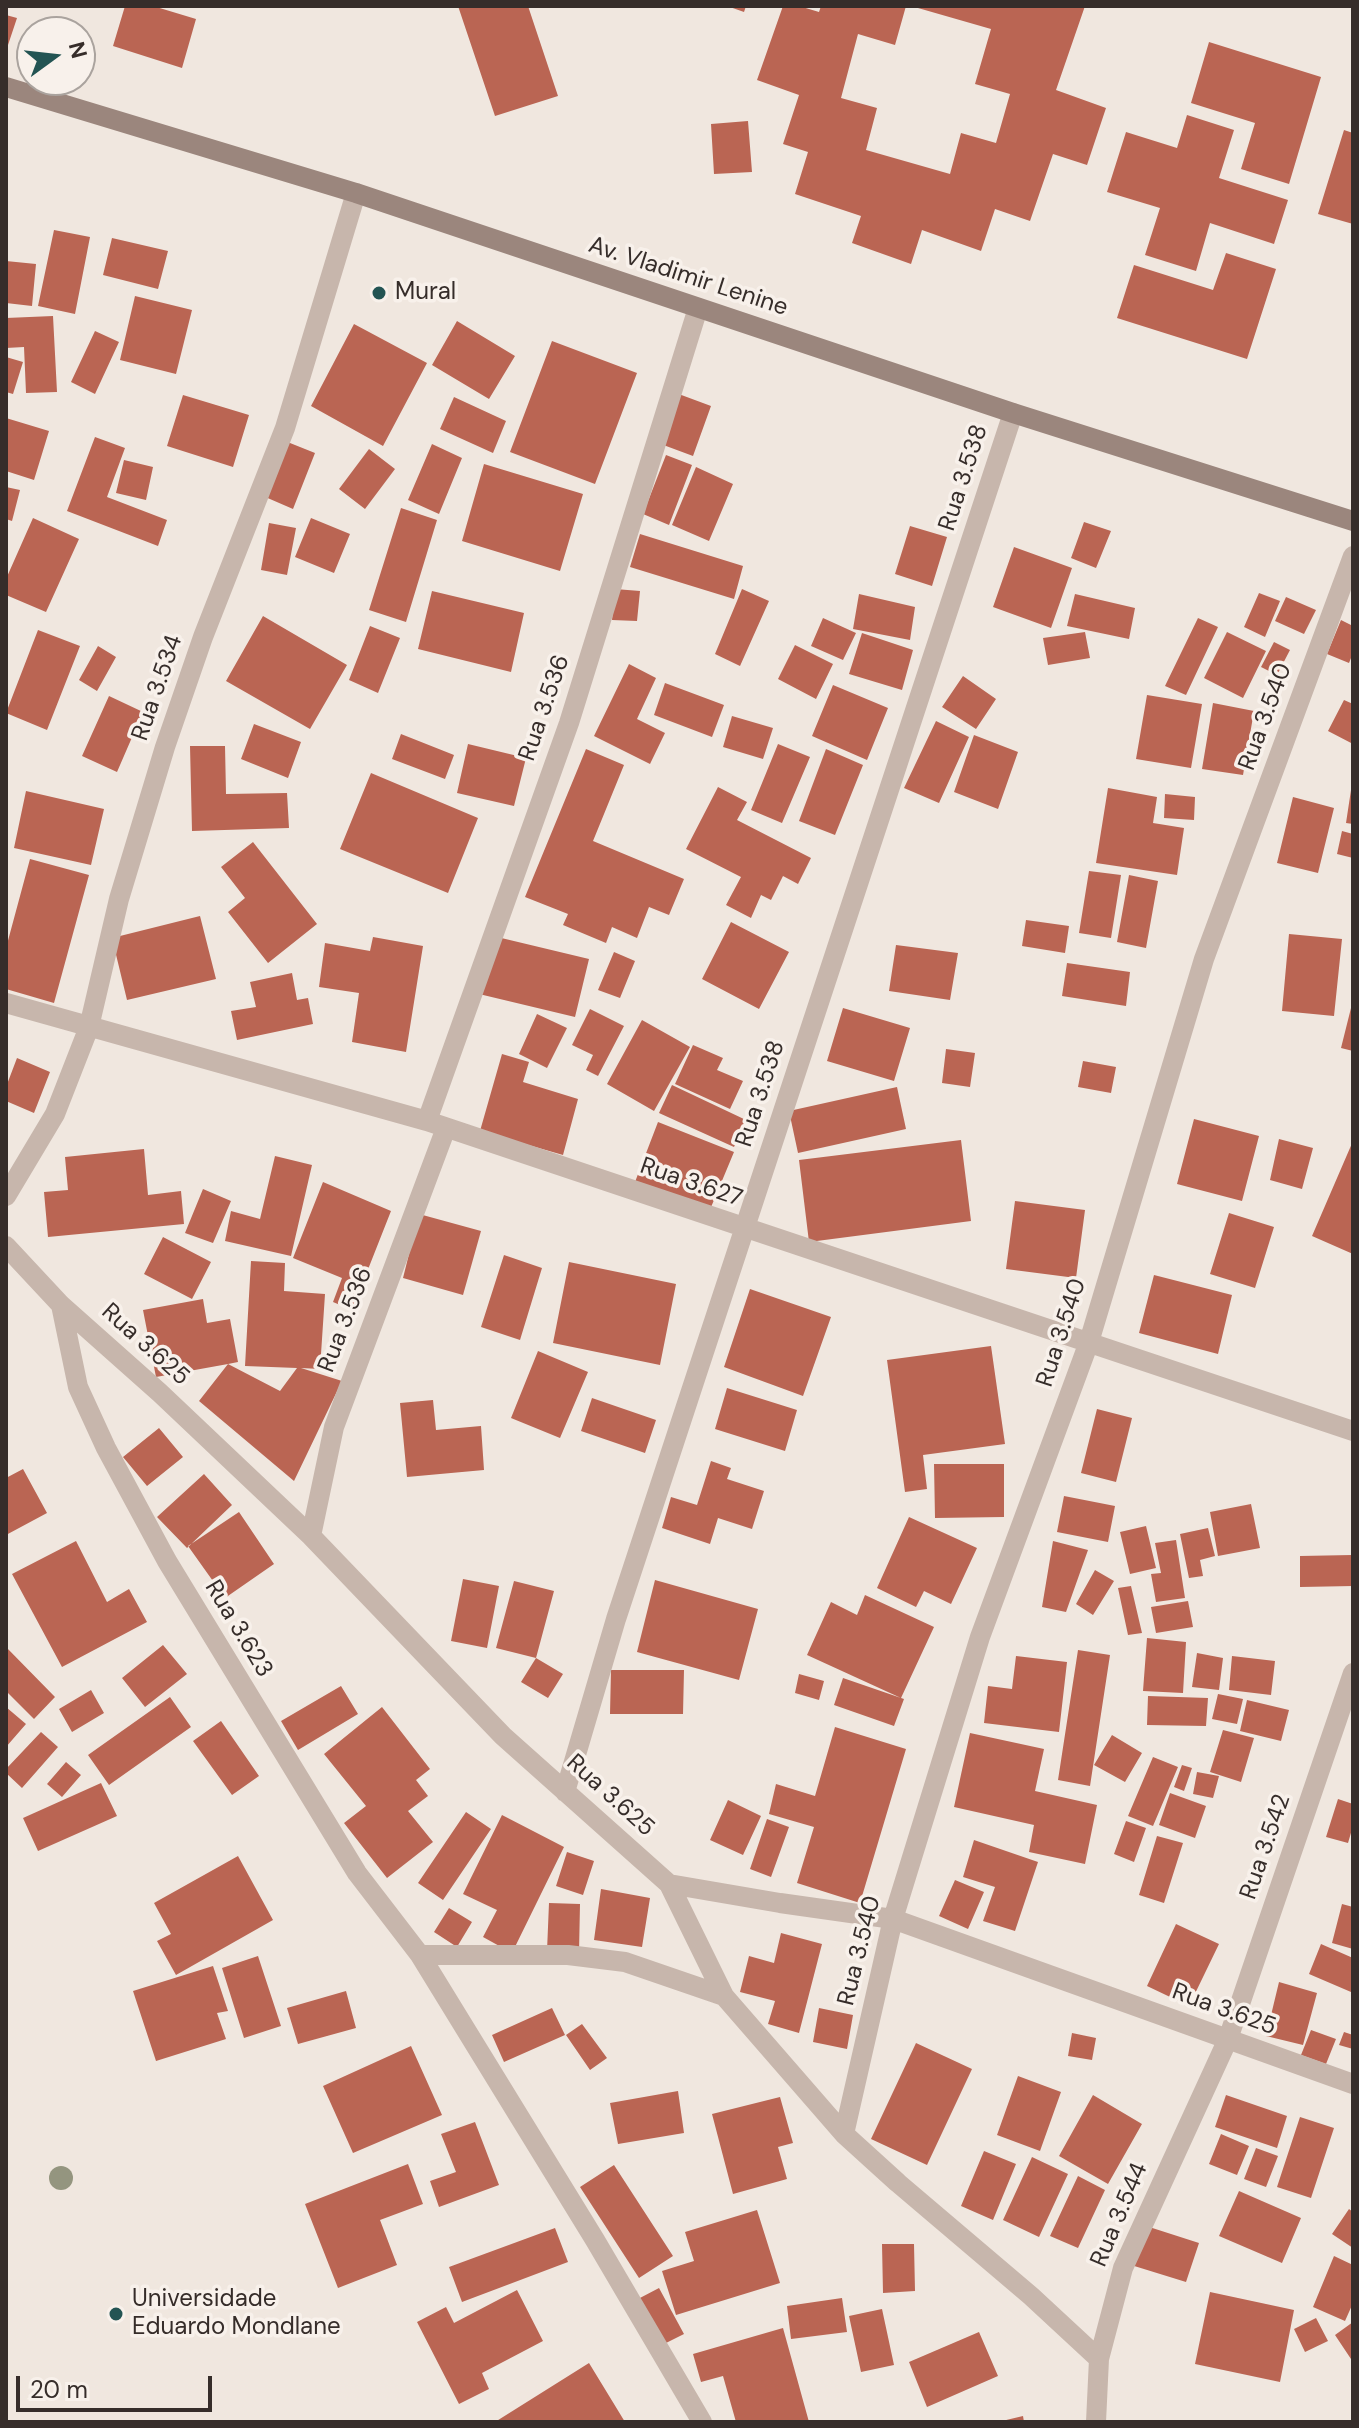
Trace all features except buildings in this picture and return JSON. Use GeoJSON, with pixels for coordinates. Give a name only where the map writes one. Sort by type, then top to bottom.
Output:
{"type":"FeatureCollection","features":[{"type":"Feature","properties":{"kind":"main road","name":"Av. Vladimir Lenine"},"geometry":{"type":"LineString","coordinates":[[6,87],[356,193],[1013,413],[1353,521]]}},
{"type":"Feature","properties":{"kind":"street","name":"Rua 3.534"},"geometry":{"type":"LineString","coordinates":[[6,1196],[55,1114],[89,1027],[119,899],[165,747],[203,637],[285,428],[356,193]]}},
{"type":"Feature","properties":{"kind":"street","name":"Rua 3.536"},"geometry":{"type":"LineString","coordinates":[[311,1536],[334,1427],[569,723],[698,308]]}},
{"type":"Feature","properties":{"kind":"street","name":"Rua 3.538"},"geometry":{"type":"LineString","coordinates":[[565,1792],[616,1619],[1013,413]]}},
{"type":"Feature","properties":{"kind":"street","name":"Rua 3.540"},"geometry":{"type":"LineString","coordinates":[[844,2134],[893,1919],[980,1637],[1089,1342],[1204,959],[1353,556]]}},
{"type":"Feature","properties":{"kind":"street","name":"Rua 3.627"},"geometry":{"type":"LineString","coordinates":[[6,1003],[436,1125],[1353,1431]]}},
{"type":"Feature","properties":{"kind":"street","name":"Rua 3.625"},"geometry":{"type":"LineString","coordinates":[[6,1246],[61,1305],[160,1393],[311,1536],[492,1725],[669,1884],[893,1919],[1353,2084]]}},
{"type":"Feature","properties":{"kind":"street","name":"Rua 3.623"},"geometry":{"type":"LineString","coordinates":[[61,1305],[78,1387],[106,1448],[167,1561],[357,1873],[420,1955],[595,2240],[702,2422]]}},
{"type":"Feature","properties":{"kind":"street","name":"Rua 3.542"},"geometry":{"type":"LineString","coordinates":[[1228,2039],[1353,1673]]}},
{"type":"Feature","properties":{"kind":"street"},"geometry":{"type":"LineString","coordinates":[[669,1884],[724,1996],[844,2134],[1099,2359]]}},
{"type":"Feature","properties":{"kind":"street"},"geometry":{"type":"LineString","coordinates":[[420,1955],[568,1955],[625,1962],[724,1996]]}},
{"type":"Feature","properties":{"kind":"street","name":"Rua 3.544"},"geometry":{"type":"LineString","coordinates":[[1096,2422],[1099,2359],[1123,2268],[1228,2039]]}},
{"type":"Feature","properties":{"kind":"place","name":"Mural"},"geometry":{"type":"Point","coordinates":[379,293]}},
{"type":"Feature","properties":{"kind":"place","name":"Universidade Eduardo Mondlane"},"geometry":{"type":"Point","coordinates":[116,2314]}}]}
